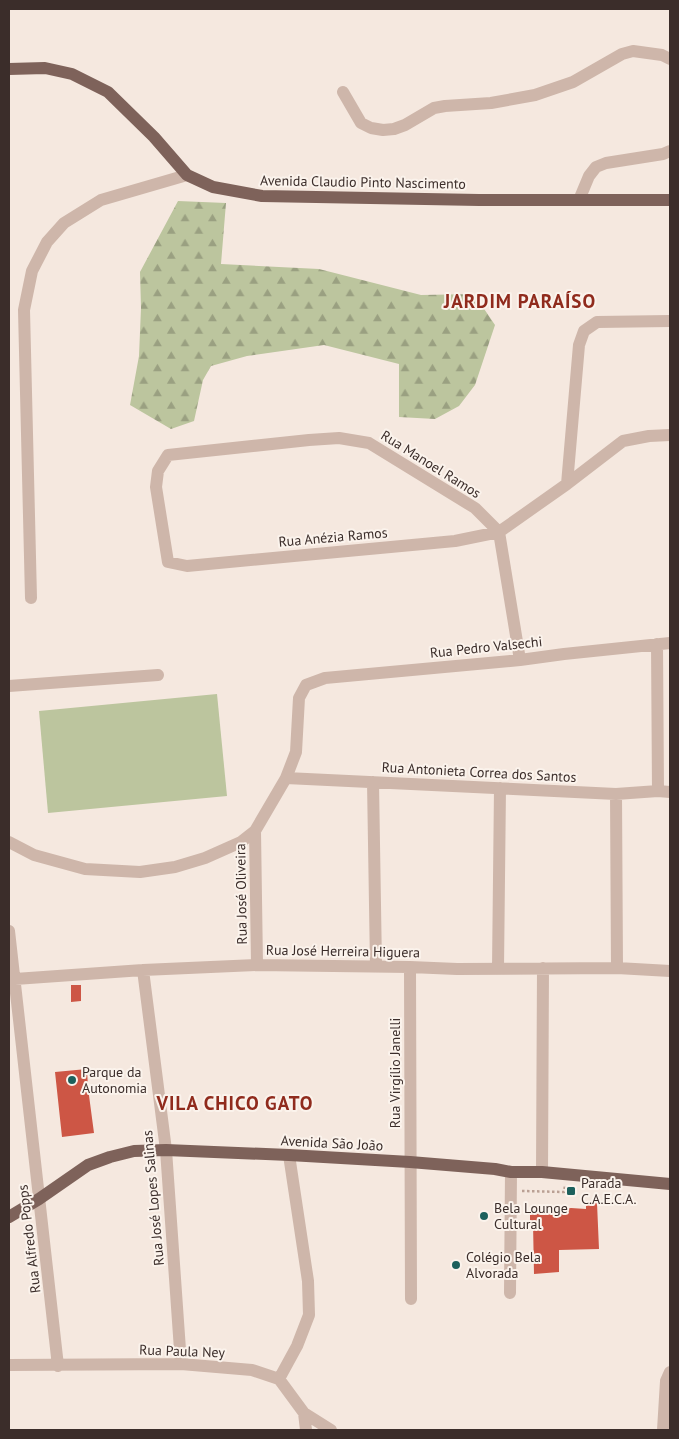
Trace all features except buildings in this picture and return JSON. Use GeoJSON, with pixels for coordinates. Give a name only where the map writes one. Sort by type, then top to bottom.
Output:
{"type":"FeatureCollection","features":[{"type":"Feature","properties":{"kind":"main road","name":"Avenida Claudio Pinto Nascimento"},"geometry":{"type":"LineString","coordinates":[[9,69],[45,68],[72,74],[108,92],[154,137],[187,175],[213,187],[262,196],[670,200]]}},
{"type":"Feature","properties":{"kind":"main road","name":"Avenida São João"},"geometry":{"type":"LineString","coordinates":[[9,1217],[88,1165],[134,1151],[166,1150],[410,1162],[670,1184]]}},
{"type":"Feature","properties":{"kind":"street"},"geometry":{"type":"LineString","coordinates":[[343,92],[361,123],[371,128],[394,129],[405,125],[434,108],[491,103],[535,95],[573,82],[622,54],[633,51],[662,54],[670,59]]}},
{"type":"Feature","properties":{"kind":"street"},"geometry":{"type":"LineString","coordinates":[[579,200],[589,176],[596,167],[606,163],[663,154],[670,150]]}},
{"type":"Feature","properties":{"kind":"street"},"geometry":{"type":"LineString","coordinates":[[31,598],[24,310],[32,271],[47,242],[64,223],[101,200],[187,175]]}},
{"type":"Feature","properties":{"kind":"street"},"geometry":{"type":"LineString","coordinates":[[567,484],[579,345],[584,331],[597,322],[670,321]]}},
{"type":"Feature","properties":{"kind":"street"},"geometry":{"type":"LineString","coordinates":[[520,660],[500,532],[623,441],[649,436],[670,435]]}},
{"type":"Feature","properties":{"kind":"street","name":"Rua Manoel Ramos"},"geometry":{"type":"LineString","coordinates":[[168,562],[156,488],[158,471],[168,455],[338,438],[368,443],[475,508],[500,532]]}},
{"type":"Feature","properties":{"kind":"street","name":"Rua Anézia Ramos"},"geometry":{"type":"LineString","coordinates":[[168,562],[187,566],[455,541],[500,532]]}},
{"type":"Feature","properties":{"kind":"street","name":"Rua Pedro Valsechi"},"geometry":{"type":"LineString","coordinates":[[306,685],[325,678],[520,660],[670,643]]}},
{"type":"Feature","properties":{"kind":"street"},"geometry":{"type":"LineString","coordinates":[[657,644],[664,792]]}},
{"type":"Feature","properties":{"kind":"street"},"geometry":{"type":"LineString","coordinates":[[9,686],[158,675]]}},
{"type":"Feature","properties":{"kind":"street","name":"Rua José Oliveira"},"geometry":{"type":"LineString","coordinates":[[258,965],[255,831],[286,778],[296,752],[299,698],[306,685]]}},
{"type":"Feature","properties":{"kind":"street","name":"Rua Antonieta Correa dos Santos"},"geometry":{"type":"LineString","coordinates":[[286,778],[616,794],[664,792]]}},
{"type":"Feature","properties":{"kind":"street"},"geometry":{"type":"LineString","coordinates":[[373,782],[376,966]]}},
{"type":"Feature","properties":{"kind":"street"},"geometry":{"type":"LineString","coordinates":[[498,968],[500,788]]}},
{"type":"Feature","properties":{"kind":"street"},"geometry":{"type":"LineString","coordinates":[[616,794],[617,968]]}},
{"type":"Feature","properties":{"kind":"street"},"geometry":{"type":"LineString","coordinates":[[9,842],[34,855],[85,869],[140,872],[175,867],[205,858],[241,842],[255,831]]}},
{"type":"Feature","properties":{"kind":"street","name":"Rua Alfredo Popps"},"geometry":{"type":"LineString","coordinates":[[9,930],[58,1366]]}},
{"type":"Feature","properties":{"kind":"street","name":"Rua José Herreira Higuera"},"geometry":{"type":"LineString","coordinates":[[15,980],[143,970],[258,965],[457,969],[617,968],[670,971]]}},
{"type":"Feature","properties":{"kind":"street","name":"Rua Virgílio Janelli"},"geometry":{"type":"LineString","coordinates":[[410,967],[411,1299]]}},
{"type":"Feature","properties":{"kind":"street"},"geometry":{"type":"LineString","coordinates":[[542,1172],[543,968]]}},
{"type":"Feature","properties":{"kind":"street","name":"Rua José Lopes Salinas"},"geometry":{"type":"LineString","coordinates":[[143,970],[166,1150],[181,1364]]}},
{"type":"Feature","properties":{"kind":"street"},"geometry":{"type":"LineString","coordinates":[[289,1155],[308,1281],[308,1315],[297,1346],[278,1379],[304,1412],[331,1430]]}},
{"type":"Feature","properties":{"kind":"street"},"geometry":{"type":"LineString","coordinates":[[510,1293],[511,1172]]}},
{"type":"Feature","properties":{"kind":"street","name":"Rua Paula Ney"},"geometry":{"type":"LineString","coordinates":[[9,1365],[181,1364],[252,1370],[278,1379]]}},
{"type":"Feature","properties":{"kind":"street"},"geometry":{"type":"LineString","coordinates":[[664,1430],[666,1381],[670,1372]]}},
{"type":"Feature","properties":{"kind":"street"},"geometry":{"type":"LineString","coordinates":[[304,1412],[306,1430]]}},
{"type":"Feature","properties":{"kind":"path"},"geometry":{"type":"LineString","coordinates":[[510,1190],[564,1192],[567,1175]]}},
{"type":"Feature","properties":{"kind":"green space"},"geometry":{"type":"Polygon","coordinates":[[[178,201],[226,203],[221,264],[319,269],[421,295],[474,294],[495,325],[475,385],[459,406],[435,419],[399,417],[399,364],[324,345],[247,356],[211,366],[203,380],[194,421],[171,429],[130,405],[139,356],[140,272],[178,201]]]}},
{"type":"Feature","properties":{"kind":"green space"},"geometry":{"type":"Polygon","coordinates":[[[217,694],[227,796],[48,813],[39,711],[217,694]]]}},
{"type":"Feature","properties":{"kind":"place","name":"Parque da Autonomia"},"geometry":{"type":"Point","coordinates":[72,1080]}},
{"type":"Feature","properties":{"kind":"place","name":"Parada C.A.E.C.A."},"geometry":{"type":"Point","coordinates":[571,1191]}},
{"type":"Feature","properties":{"kind":"place","name":"Bela Lounge Cultural"},"geometry":{"type":"Point","coordinates":[484,1216]}},
{"type":"Feature","properties":{"kind":"place","name":"Colégio Bela Alvorada"},"geometry":{"type":"Point","coordinates":[456,1265]}},
{"type":"Feature","properties":{"kind":"district","name":"JARDIM PARAÍSO"},"geometry":{"type":"Point","coordinates":[520,301]}},
{"type":"Feature","properties":{"kind":"district","name":"VILA CHICO GATO"},"geometry":{"type":"Point","coordinates":[235,1103]}}]}
